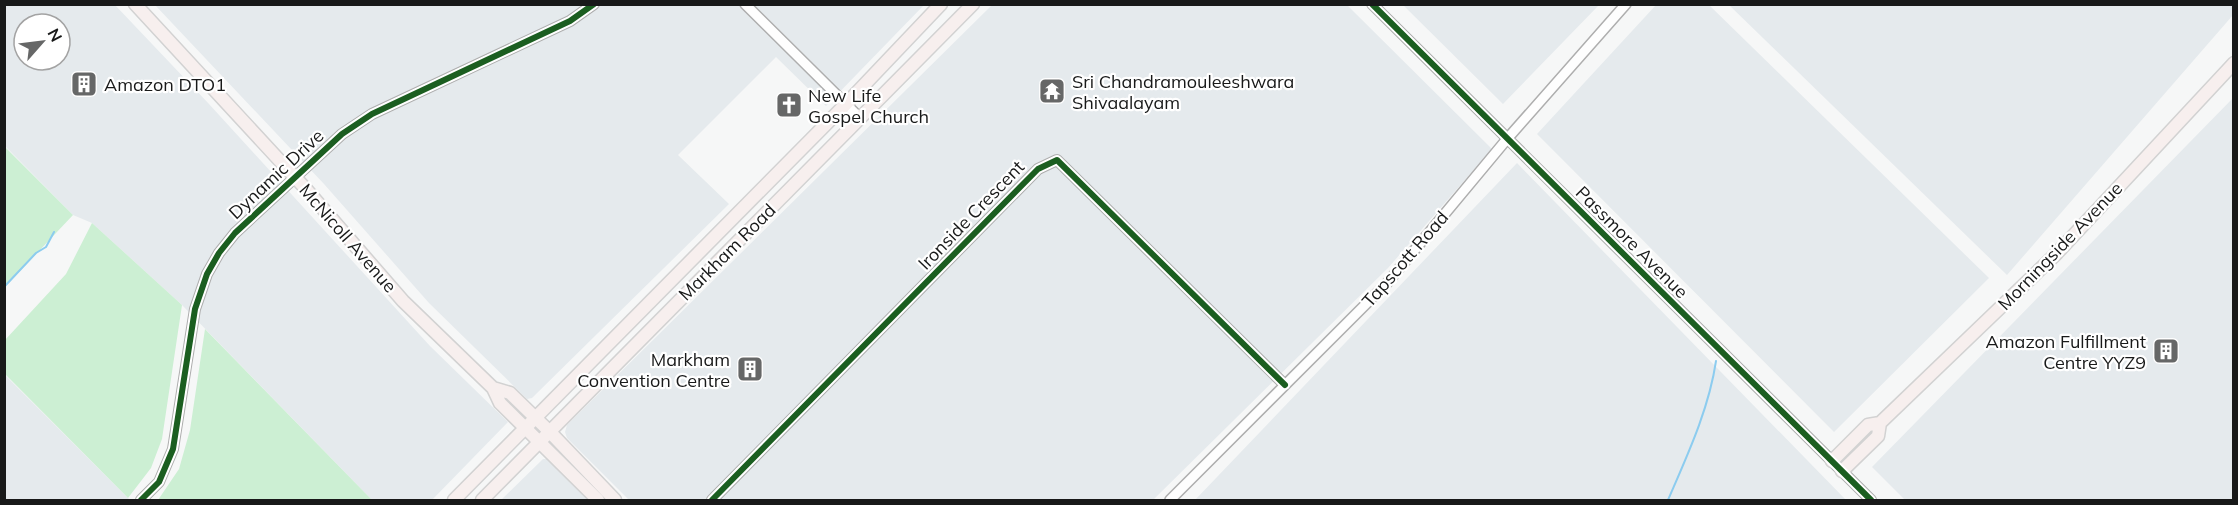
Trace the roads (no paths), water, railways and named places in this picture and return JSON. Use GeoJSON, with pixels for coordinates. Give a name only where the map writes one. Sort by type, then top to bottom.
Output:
{"type":"FeatureCollection","features":[{"type":"Feature","properties":{"kind":"main road","name":"McNicoll Avenue"},"geometry":{"type":"LineString","coordinates":[[135,4],[296,178],[404,301],[493,388],[500,403],[598,501]]}},
{"type":"Feature","properties":{"kind":"main road","name":"Markham Road"},"geometry":{"type":"LineString","coordinates":[[454,501],[846,104],[941,4]]}},
{"type":"Feature","properties":{"kind":"main road","name":"Markham Road"},"geometry":{"type":"LineString","coordinates":[[482,501],[973,4]]}},
{"type":"Feature","properties":{"kind":"main road","name":"Morningside Avenue"},"geometry":{"type":"LineString","coordinates":[[1832,461],[1868,425],[1880,423],[2057,253],[2234,63]]}},
{"type":"Feature","properties":{"kind":"main road","name":"McNicoll Avenue"},"geometry":{"type":"LineString","coordinates":[[493,388],[510,393],[615,501]]}},
{"type":"Feature","properties":{"kind":"main road","name":"Morningside Avenue"},"geometry":{"type":"LineString","coordinates":[[1842,471],[1878,436],[1880,423]]}},
{"type":"Feature","properties":{"kind":"street","name":"Dynamic Drive"},"geometry":{"type":"LineString","coordinates":[[141,501],[159,482],[173,449],[192,320],[207,274],[219,253],[235,233],[342,134],[372,114],[570,21],[594,4]]}},
{"type":"Feature","properties":{"kind":"street"},"geometry":{"type":"LineString","coordinates":[[745,4],[860,118]]}},
{"type":"Feature","properties":{"kind":"street","name":"Passmore Avenue"},"geometry":{"type":"LineString","coordinates":[[1372,4],[1871,501]]}},
{"type":"Feature","properties":{"kind":"street","name":"Tapscott Road"},"geometry":{"type":"LineString","coordinates":[[1170,501],[1388,282],[1508,139],[1626,4]]}},
{"type":"Feature","properties":{"kind":"street","name":"Ironside Crescent"},"geometry":{"type":"LineString","coordinates":[[711,501],[1038,169],[1057,160],[1285,385]]}},
{"type":"Feature","properties":{"kind":"waterway"},"geometry":{"type":"LineString","coordinates":[[4,287],[36,253],[46,247],[54,232]]}},
{"type":"Feature","properties":{"kind":"waterway"},"geometry":{"type":"LineString","coordinates":[[1668,500],[1703,414],[1716,361]]}},
{"type":"Feature","properties":{"kind":"place","name":"Amazon DTO1"},"geometry":{"type":"Point","coordinates":[84,84]}},
{"type":"Feature","properties":{"kind":"place","name":"Sri Chandramouleeshwara Shivaalayam"},"geometry":{"type":"Point","coordinates":[1052,91]}},
{"type":"Feature","properties":{"kind":"place","name":"New Life Gospel Church"},"geometry":{"type":"Point","coordinates":[789,105]}},
{"type":"Feature","properties":{"kind":"place","name":"Amazon Fulfillment Centre YYZ9"},"geometry":{"type":"Point","coordinates":[2166,351]}},
{"type":"Feature","properties":{"kind":"place","name":"Markham Convention Centre"},"geometry":{"type":"Point","coordinates":[750,369]}}]}
